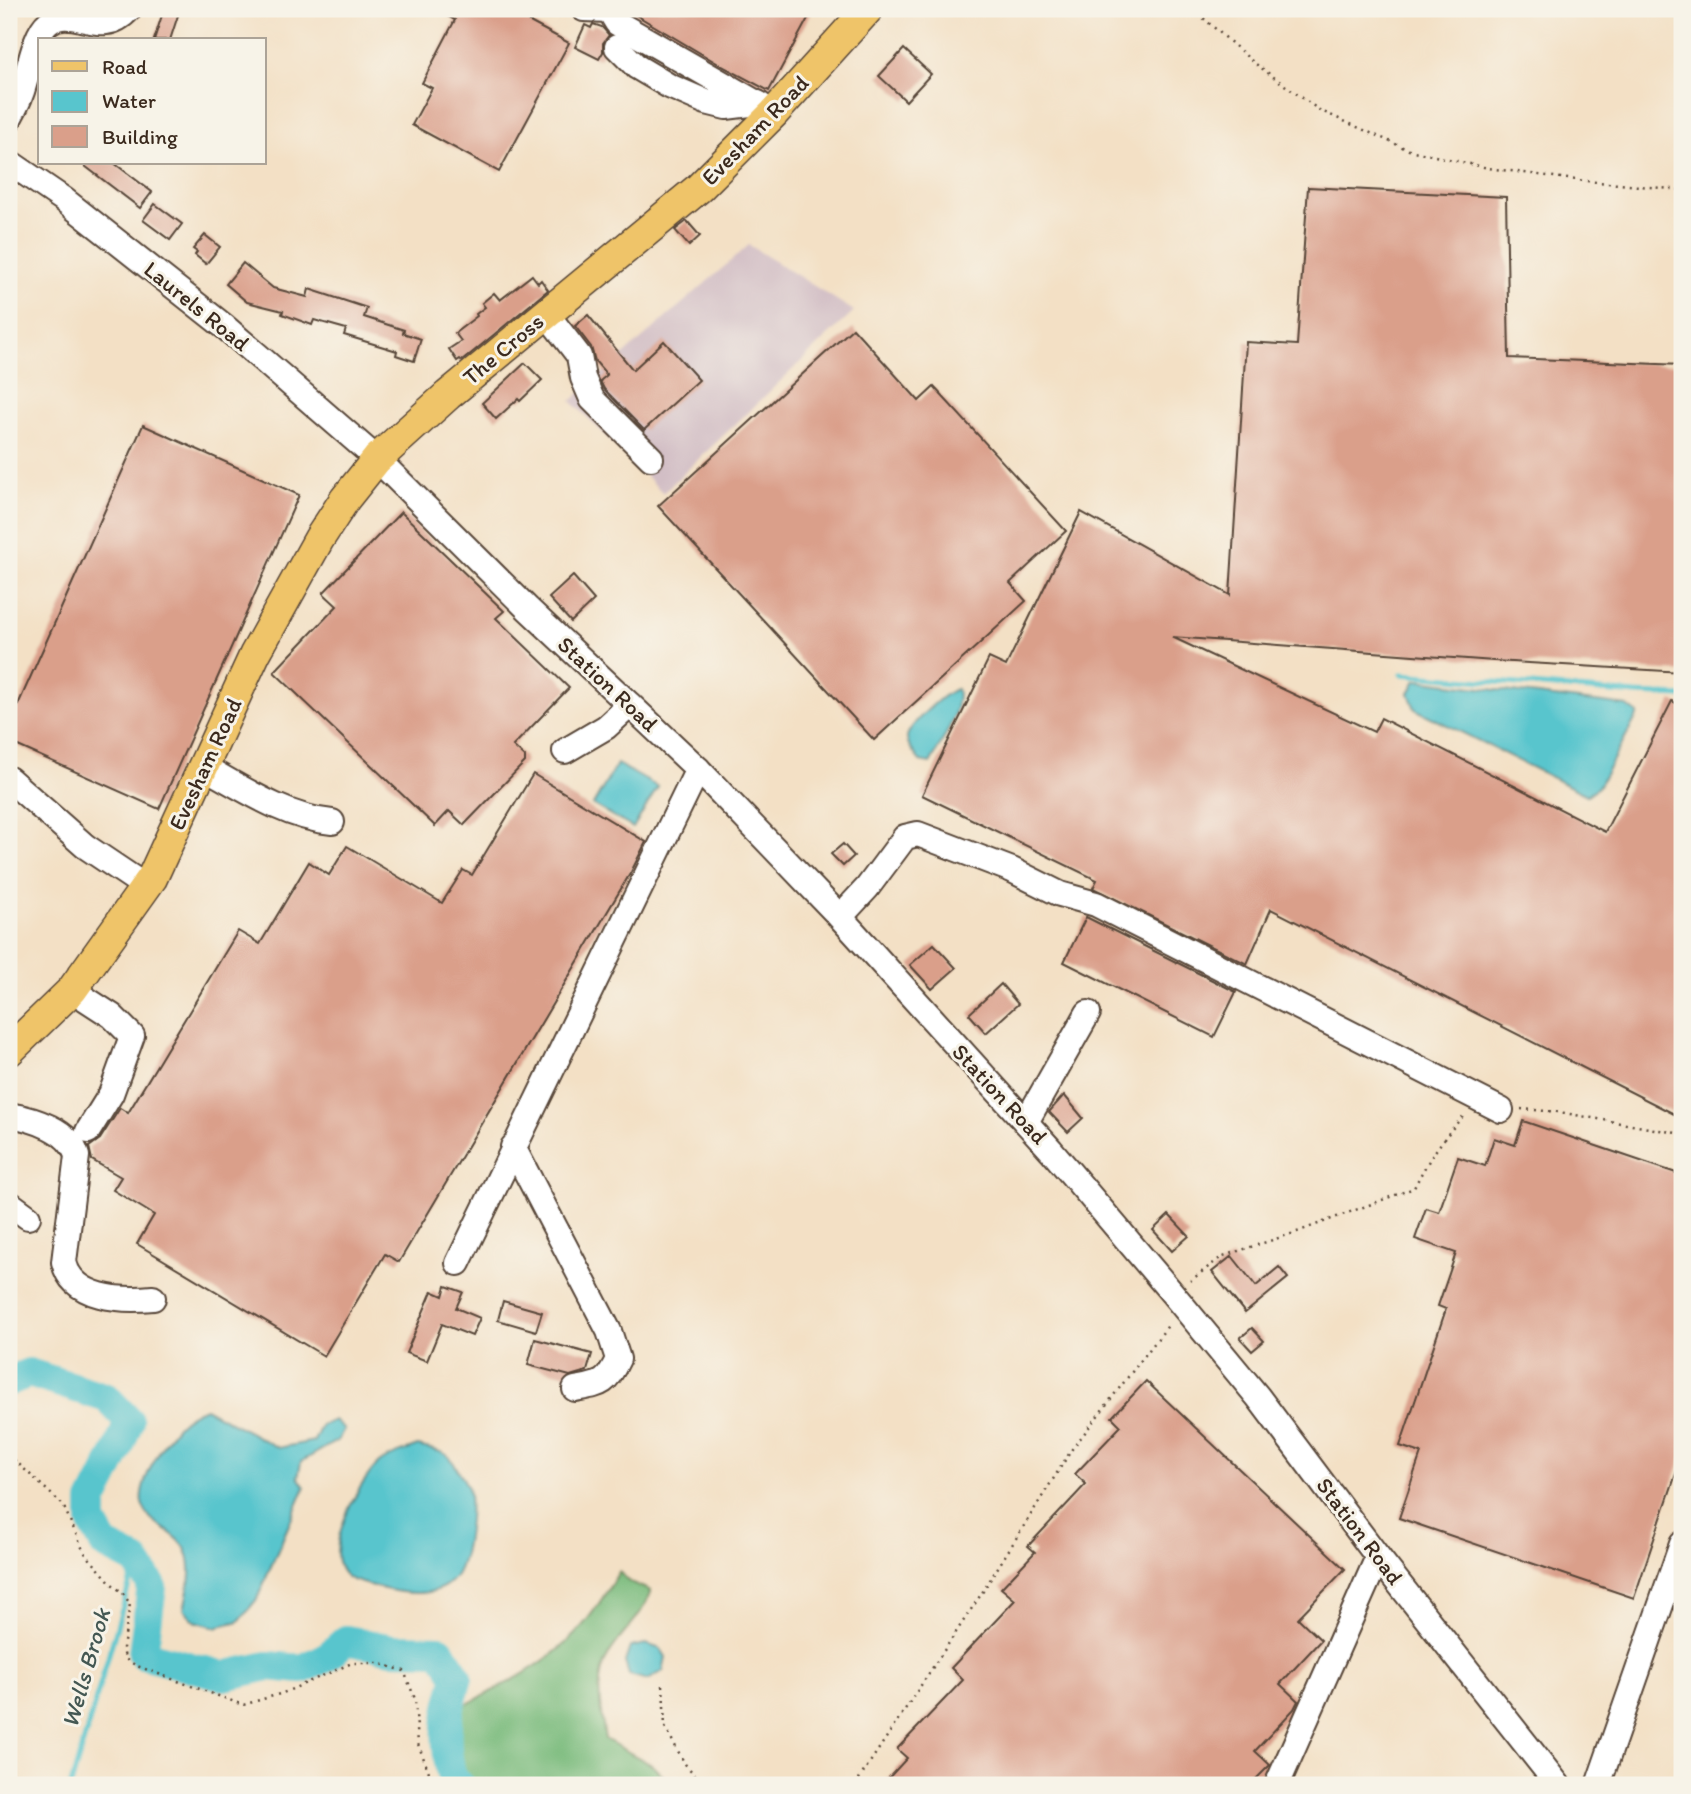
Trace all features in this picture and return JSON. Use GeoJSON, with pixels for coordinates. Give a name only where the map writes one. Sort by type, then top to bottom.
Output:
{"type":"FeatureCollection","features":[{"type":"Feature","properties":{"kind":"main road","name":"Evesham Road"},"geometry":{"type":"LineString","coordinates":[[632,241],[699,188],[766,108],[868,9]]}},
{"type":"Feature","properties":{"kind":"main road","name":"The Cross"},"geometry":{"type":"LineString","coordinates":[[377,459],[447,395],[632,241]]}},
{"type":"Feature","properties":{"kind":"main road","name":"Evesham Road"},"geometry":{"type":"LineString","coordinates":[[9,1051],[72,990],[146,887],[255,654],[326,529],[345,499],[377,459]]}},
{"type":"Feature","properties":{"kind":"street"},"geometry":{"type":"LineString","coordinates":[[38,38],[46,16],[100,24],[109,23],[129,9]]}},
{"type":"Feature","properties":{"kind":"street"},"geometry":{"type":"LineString","coordinates":[[584,9],[609,10],[617,23],[766,108]]}},
{"type":"Feature","properties":{"kind":"street"},"geometry":{"type":"LineString","coordinates":[[9,119],[20,97],[38,38]]}},
{"type":"Feature","properties":{"kind":"street"},"geometry":{"type":"LineString","coordinates":[[617,47],[637,67],[669,86],[706,102],[726,107],[766,108]]}},
{"type":"Feature","properties":{"kind":"street","name":"Laurels Road"},"geometry":{"type":"LineString","coordinates":[[9,162],[63,199],[225,327],[377,459]]}},
{"type":"Feature","properties":{"kind":"street"},"geometry":{"type":"LineString","coordinates":[[546,313],[579,356],[583,378],[592,399],[651,458]]}},
{"type":"Feature","properties":{"kind":"street","name":"Station Road"},"geometry":{"type":"LineString","coordinates":[[377,459],[528,609],[698,769],[840,918],[1026,1122],[1258,1396],[1378,1557],[1558,1785]]}},
{"type":"Feature","properties":{"kind":"street"},"geometry":{"type":"LineString","coordinates":[[565,751],[606,727],[631,705]]}},
{"type":"Feature","properties":{"kind":"street"},"geometry":{"type":"LineString","coordinates":[[204,767],[311,820],[332,822]]}},
{"type":"Feature","properties":{"kind":"street"},"geometry":{"type":"LineString","coordinates":[[458,1263],[698,769]]}},
{"type":"Feature","properties":{"kind":"street"},"geometry":{"type":"LineString","coordinates":[[9,779],[85,846],[146,887]]}},
{"type":"Feature","properties":{"kind":"street"},"geometry":{"type":"LineString","coordinates":[[840,918],[867,888],[905,837],[918,834],[1012,870],[1060,894],[1096,904],[1501,1110]]}},
{"type":"Feature","properties":{"kind":"street"},"geometry":{"type":"LineString","coordinates":[[72,990],[112,1016],[132,1037],[111,1094],[88,1131]]}},
{"type":"Feature","properties":{"kind":"street"},"geometry":{"type":"LineString","coordinates":[[1026,1122],[1088,1013]]}},
{"type":"Feature","properties":{"kind":"street"},"geometry":{"type":"LineString","coordinates":[[9,1115],[46,1126],[74,1143],[77,1156],[64,1262],[67,1275],[81,1288],[101,1295],[129,1300],[153,1297]]}},
{"type":"Feature","properties":{"kind":"street"},"geometry":{"type":"LineString","coordinates":[[513,1147],[609,1331],[618,1359],[611,1373],[600,1384],[575,1389]]}},
{"type":"Feature","properties":{"kind":"street"},"geometry":{"type":"LineString","coordinates":[[1598,1785],[1682,1545]]}},
{"type":"Feature","properties":{"kind":"street"},"geometry":{"type":"LineString","coordinates":[[1277,1785],[1378,1557]]}},
{"type":"Feature","properties":{"kind":"path"},"geometry":{"type":"LineString","coordinates":[[1193,9],[1253,62],[1320,110],[1409,150],[1488,168],[1682,190]]}},
{"type":"Feature","properties":{"kind":"path"},"geometry":{"type":"LineString","coordinates":[[1501,1110],[1528,1108],[1559,1112],[1682,1134]]}},
{"type":"Feature","properties":{"kind":"path"},"geometry":{"type":"LineString","coordinates":[[855,1785],[980,1596],[1072,1449],[1178,1300],[1223,1256],[1297,1232],[1414,1188],[1428,1159],[1444,1136],[1467,1113]]}},
{"type":"Feature","properties":{"kind":"path"},"geometry":{"type":"LineString","coordinates":[[9,1454],[63,1505],[84,1552],[130,1604],[123,1648],[125,1659],[137,1666],[243,1705],[283,1693],[352,1663],[378,1663],[404,1671],[415,1699],[418,1745],[434,1785]]}},
{"type":"Feature","properties":{"kind":"path"},"geometry":{"type":"LineString","coordinates":[[663,1685],[665,1727],[685,1764],[704,1785]]}},
{"type":"Feature","properties":{"kind":"shaded area"},"geometry":{"type":"Polygon","coordinates":[[[749,245],[854,311],[663,493],[571,401],[749,245]]]}},
{"type":"Feature","properties":{"kind":"green space"},"geometry":{"type":"Polygon","coordinates":[[[619,1572],[630,1582],[651,1591],[643,1609],[614,1646],[604,1664],[600,1707],[605,1739],[652,1765],[672,1785],[459,1785],[453,1781],[446,1755],[447,1714],[515,1679],[562,1647],[587,1620],[619,1572]]]}},
{"type":"Feature","properties":{"kind":"water"},"geometry":{"type":"Polygon","coordinates":[[[1416,680],[1627,706],[1638,714],[1598,787],[1587,795],[1415,709],[1409,693],[1416,680]]]}},
{"type":"Feature","properties":{"kind":"water"},"geometry":{"type":"Polygon","coordinates":[[[957,689],[954,717],[945,737],[930,763],[920,761],[908,744],[909,733],[928,710],[957,689]]]}},
{"type":"Feature","properties":{"kind":"water"},"geometry":{"type":"Polygon","coordinates":[[[617,764],[658,787],[633,828],[593,805],[617,764]]]}},
{"type":"Feature","properties":{"kind":"water"},"geometry":{"type":"Polygon","coordinates":[[[205,1408],[278,1448],[314,1441],[321,1426],[334,1420],[344,1429],[338,1440],[301,1462],[298,1477],[305,1487],[257,1599],[239,1621],[216,1627],[195,1621],[184,1609],[190,1577],[187,1552],[178,1540],[149,1517],[142,1503],[148,1473],[166,1441],[181,1422],[205,1408]]]}},
{"type":"Feature","properties":{"kind":"water"},"geometry":{"type":"Polygon","coordinates":[[[418,1446],[448,1456],[468,1488],[467,1536],[457,1573],[443,1587],[419,1593],[392,1591],[356,1581],[343,1573],[338,1560],[338,1543],[351,1505],[379,1463],[392,1455],[418,1446]]]}},
{"type":"Feature","properties":{"kind":"water"},"geometry":{"type":"Polygon","coordinates":[[[646,1644],[661,1649],[666,1657],[663,1671],[648,1680],[629,1675],[625,1662],[630,1647],[646,1644]]]}},
{"type":"Feature","properties":{"kind":"building"},"geometry":{"type":"Polygon","coordinates":[[[164,9],[180,9],[171,38],[155,38],[164,9]]]}},
{"type":"Feature","properties":{"kind":"building"},"geometry":{"type":"Polygon","coordinates":[[[435,9],[535,9],[528,21],[569,43],[499,172],[412,125],[432,88],[422,83],[455,20],[435,9]]]}},
{"type":"Feature","properties":{"kind":"building"},"geometry":{"type":"Polygon","coordinates":[[[626,9],[813,9],[769,91],[626,9]]]}},
{"type":"Feature","properties":{"kind":"building"},"geometry":{"type":"Polygon","coordinates":[[[593,24],[602,27],[609,35],[603,43],[603,52],[599,59],[575,47],[585,25],[591,28],[593,24]]]}},
{"type":"Feature","properties":{"kind":"building"},"geometry":{"type":"Polygon","coordinates":[[[904,49],[931,74],[906,101],[879,76],[904,49]]]}},
{"type":"Feature","properties":{"kind":"building"},"geometry":{"type":"Polygon","coordinates":[[[82,164],[115,164],[152,192],[140,208],[82,164]]]}},
{"type":"Feature","properties":{"kind":"building"},"geometry":{"type":"Polygon","coordinates":[[[1308,187],[1506,197],[1509,358],[1682,365],[1682,672],[1172,637],[1374,732],[1381,718],[1605,832],[1672,701],[1682,706],[1682,1118],[1271,909],[1247,964],[1093,888],[1097,880],[922,795],[989,658],[1006,666],[1081,512],[1230,595],[1246,342],[1297,345],[1308,187]]]}},
{"type":"Feature","properties":{"kind":"building"},"geometry":{"type":"Polygon","coordinates":[[[155,204],[182,224],[170,240],[143,220],[155,204]]]}},
{"type":"Feature","properties":{"kind":"building"},"geometry":{"type":"Polygon","coordinates":[[[687,221],[700,236],[689,246],[675,230],[687,221]]]}},
{"type":"Feature","properties":{"kind":"building"},"geometry":{"type":"Polygon","coordinates":[[[205,235],[220,247],[206,264],[195,255],[197,252],[193,249],[205,235]]]}},
{"type":"Feature","properties":{"kind":"building"},"geometry":{"type":"Polygon","coordinates":[[[243,263],[273,288],[307,297],[309,289],[367,308],[364,317],[404,330],[403,333],[421,339],[414,361],[396,355],[397,351],[344,335],[346,329],[314,320],[312,325],[282,314],[283,311],[247,302],[226,284],[243,263]]]}},
{"type":"Feature","properties":{"kind":"building"},"geometry":{"type":"Polygon","coordinates":[[[532,275],[538,283],[541,280],[548,290],[462,361],[457,361],[449,349],[461,341],[455,333],[477,316],[485,307],[482,303],[494,293],[500,300],[532,275]]]}},
{"type":"Feature","properties":{"kind":"building"},"geometry":{"type":"Polygon","coordinates":[[[588,315],[633,370],[664,341],[699,380],[644,430],[604,389],[600,381],[607,375],[595,361],[591,347],[575,326],[588,315]]]}},
{"type":"Feature","properties":{"kind":"building"},"geometry":{"type":"Polygon","coordinates":[[[853,328],[919,401],[934,387],[1066,531],[1010,583],[1026,601],[874,740],[658,506],[853,328]]]}},
{"type":"Feature","properties":{"kind":"building"},"geometry":{"type":"Polygon","coordinates":[[[525,363],[542,380],[496,419],[482,403],[525,363]]]}},
{"type":"Feature","properties":{"kind":"building"},"geometry":{"type":"Polygon","coordinates":[[[143,425],[299,495],[159,809],[9,742],[9,725],[143,425]]]}},
{"type":"Feature","properties":{"kind":"building"},"geometry":{"type":"Polygon","coordinates":[[[401,512],[504,611],[496,618],[569,688],[513,746],[525,757],[525,762],[464,825],[449,811],[435,826],[274,672],[337,606],[323,593],[401,512]]]}},
{"type":"Feature","properties":{"kind":"building"},"geometry":{"type":"Polygon","coordinates":[[[573,576],[594,600],[571,622],[549,598],[573,576]]]}},
{"type":"Feature","properties":{"kind":"building"},"geometry":{"type":"Polygon","coordinates":[[[533,774],[646,842],[631,872],[399,1262],[385,1254],[324,1356],[137,1244],[154,1215],[113,1190],[121,1177],[92,1160],[89,1147],[100,1139],[120,1108],[128,1113],[238,931],[260,944],[309,862],[329,875],[347,846],[442,903],[463,870],[472,875],[533,774]]]}},
{"type":"Feature","properties":{"kind":"building"},"geometry":{"type":"Polygon","coordinates":[[[843,844],[854,856],[843,866],[831,854],[843,844]]]}},
{"type":"Feature","properties":{"kind":"building"},"geometry":{"type":"Polygon","coordinates":[[[1086,917],[1236,992],[1214,1037],[1064,962],[1086,917]]]}},
{"type":"Feature","properties":{"kind":"building"},"geometry":{"type":"Polygon","coordinates":[[[934,944],[956,968],[932,989],[910,965],[934,944]]]}},
{"type":"Feature","properties":{"kind":"building"},"geometry":{"type":"Polygon","coordinates":[[[1001,984],[1018,1004],[986,1033],[969,1014],[1001,984]]]}},
{"type":"Feature","properties":{"kind":"building"},"geometry":{"type":"Polygon","coordinates":[[[1064,1095],[1083,1118],[1068,1132],[1049,1112],[1064,1095]]]}},
{"type":"Feature","properties":{"kind":"building"},"geometry":{"type":"Polygon","coordinates":[[[1523,1121],[1682,1175],[1682,1456],[1634,1598],[1399,1518],[1421,1453],[1400,1446],[1446,1309],[1438,1306],[1456,1253],[1415,1239],[1426,1208],[1439,1212],[1458,1157],[1485,1166],[1494,1138],[1515,1145],[1523,1121]]]}},
{"type":"Feature","properties":{"kind":"building"},"geometry":{"type":"Polygon","coordinates":[[[1169,1215],[1189,1236],[1172,1251],[1153,1230],[1169,1215]]]}},
{"type":"Feature","properties":{"kind":"building"},"geometry":{"type":"Polygon","coordinates":[[[1232,1256],[1256,1286],[1279,1267],[1288,1278],[1245,1313],[1212,1272],[1232,1256]]]}},
{"type":"Feature","properties":{"kind":"building"},"geometry":{"type":"Polygon","coordinates":[[[446,1286],[463,1292],[456,1308],[480,1318],[472,1336],[442,1324],[427,1361],[406,1353],[432,1291],[443,1296],[446,1286]]]}},
{"type":"Feature","properties":{"kind":"building"},"geometry":{"type":"Polygon","coordinates":[[[503,1301],[542,1312],[536,1331],[498,1320],[503,1301]]]}},
{"type":"Feature","properties":{"kind":"building"},"geometry":{"type":"Polygon","coordinates":[[[1252,1328],[1264,1341],[1252,1351],[1240,1338],[1252,1328]]]}},
{"type":"Feature","properties":{"kind":"building"},"geometry":{"type":"Polygon","coordinates":[[[535,1339],[592,1354],[587,1371],[570,1376],[528,1365],[535,1339]]]}},
{"type":"Feature","properties":{"kind":"building"},"geometry":{"type":"Polygon","coordinates":[[[1146,1381],[1345,1569],[1298,1618],[1321,1640],[1280,1684],[1298,1701],[1294,1709],[1255,1751],[1270,1765],[1250,1785],[882,1785],[907,1758],[897,1749],[963,1680],[951,1668],[1015,1600],[1001,1588],[1035,1552],[1028,1546],[1086,1484],[1075,1474],[1121,1426],[1112,1417],[1146,1381]]]}},
{"type":"Feature","properties":{"kind":"waterway"},"geometry":{"type":"LineString","coordinates":[[1402,674],[1682,696]]}},
{"type":"Feature","properties":{"kind":"waterway"},"geometry":{"type":"LineString","coordinates":[[9,1381],[29,1373],[107,1398],[129,1421],[92,1502],[92,1522],[105,1545],[136,1561],[152,1586],[143,1654],[224,1676],[268,1666],[302,1669],[327,1657],[346,1640],[392,1649],[440,1650],[458,1677],[448,1717],[447,1753],[453,1781],[459,1785]]}},
{"type":"Feature","properties":{"kind":"waterway","name":"Wells Brook"},"geometry":{"type":"LineString","coordinates":[[71,1785],[136,1561]]}}]}
